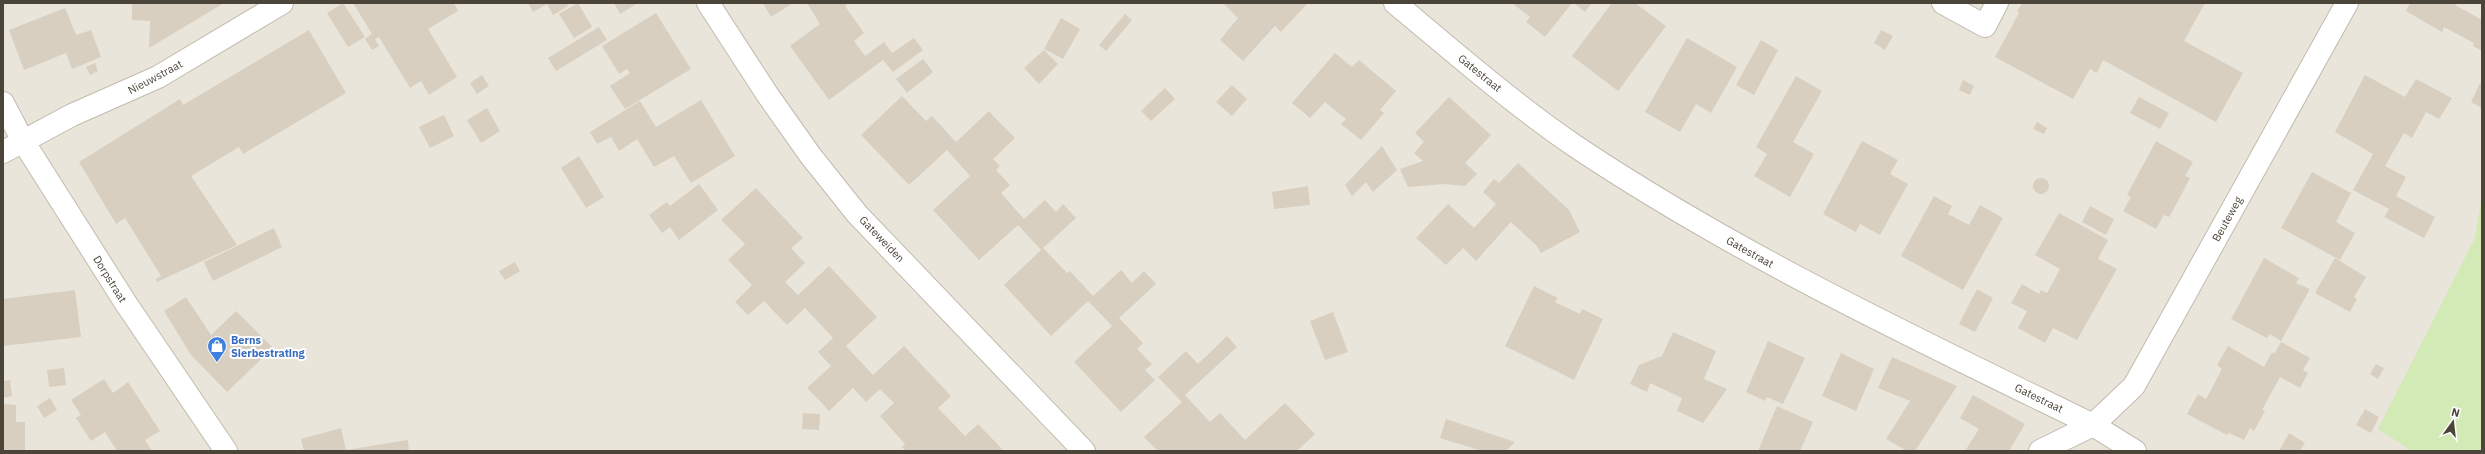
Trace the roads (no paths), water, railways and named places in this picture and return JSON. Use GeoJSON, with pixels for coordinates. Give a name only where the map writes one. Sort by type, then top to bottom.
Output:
{"type":"FeatureCollection","features":[{"type":"Feature","properties":{"kind":"street","name":"Nieuwstraat"},"geometry":{"type":"LineString","coordinates":[[3,152],[72,116],[158,77],[282,3]]}},
{"type":"Feature","properties":{"kind":"street","name":"Gateweiden"},"geometry":{"type":"LineString","coordinates":[[708,3],[767,94],[810,155],[857,214],[1084,451]]}},
{"type":"Feature","properties":{"kind":"street","name":"Gatestraat"},"geometry":{"type":"LineString","coordinates":[[1395,3],[1484,77],[1574,145],[1659,200],[1758,258],[2093,425],[2135,451]]}},
{"type":"Feature","properties":{"kind":"street"},"geometry":{"type":"LineString","coordinates":[[1943,3],[1985,26],[1997,3]]}},
{"type":"Feature","properties":{"kind":"street","name":"Beuteweg"},"geometry":{"type":"LineString","coordinates":[[2040,451],[2093,425],[2134,386],[2348,3]]}},
{"type":"Feature","properties":{"kind":"street","name":"Dorpstraat"},"geometry":{"type":"LineString","coordinates":[[3,103],[22,141],[125,302],[226,451]]}},
{"type":"Feature","properties":{"kind":"place","name":"Berns Sierbestrating"},"geometry":{"type":"Point","coordinates":[217,363]}}]}
